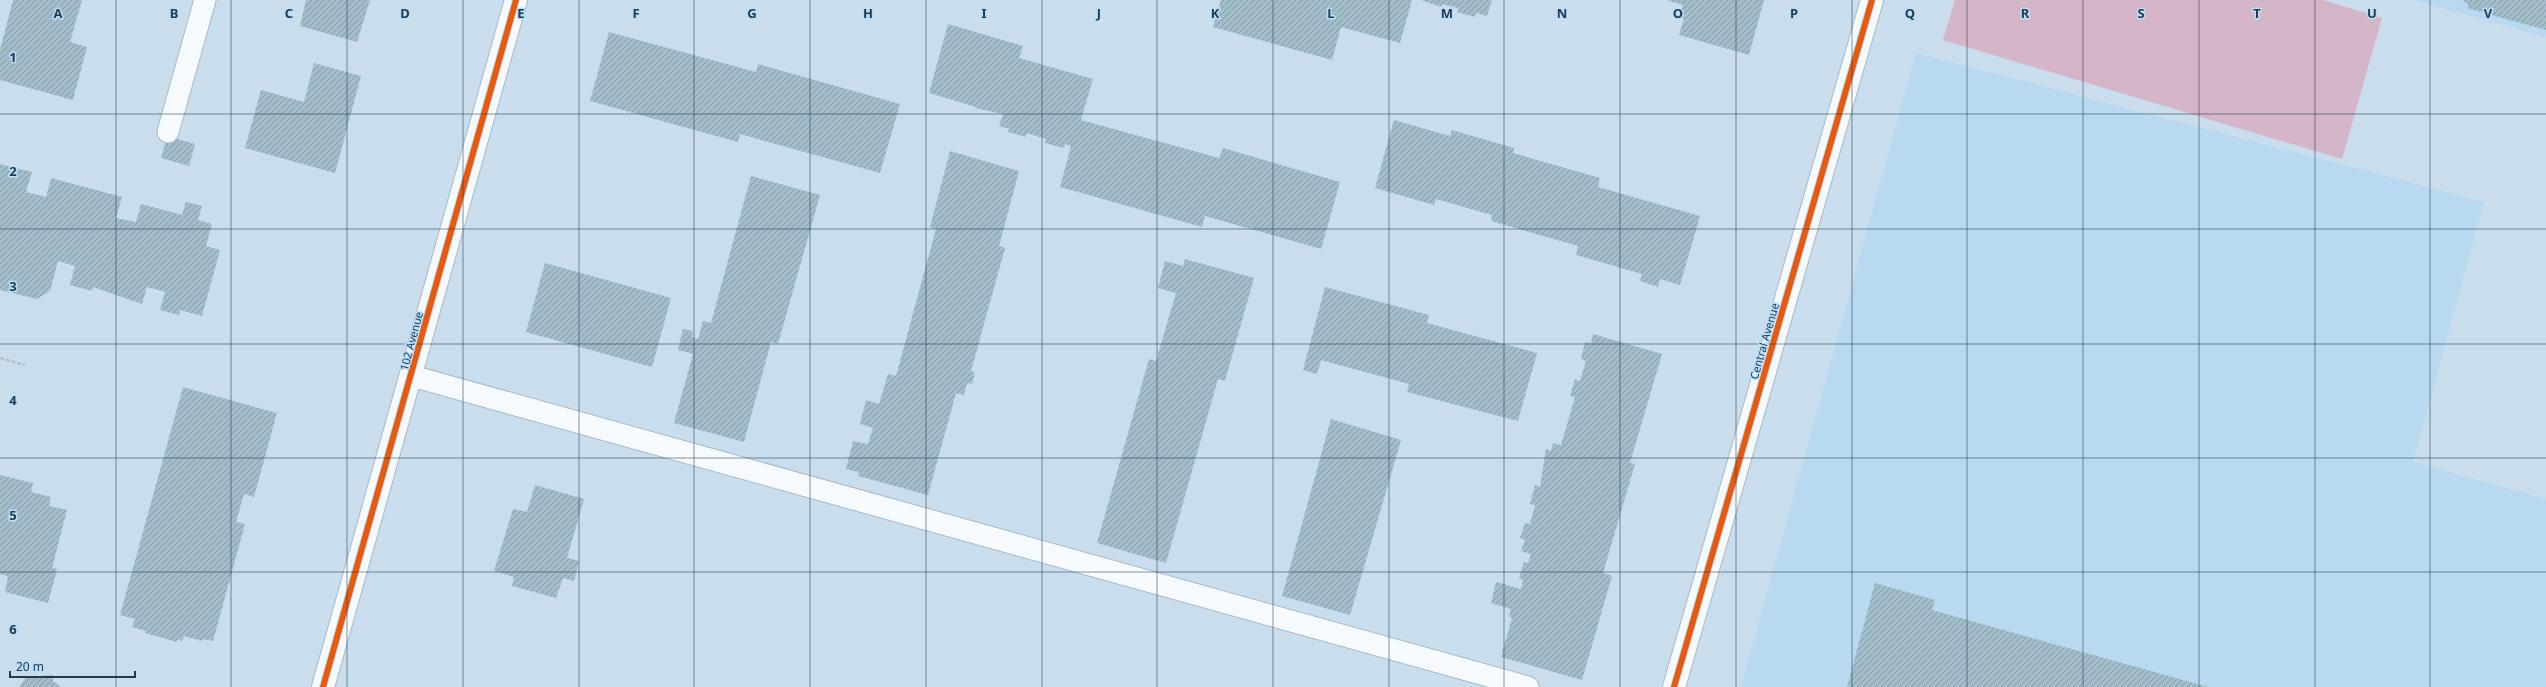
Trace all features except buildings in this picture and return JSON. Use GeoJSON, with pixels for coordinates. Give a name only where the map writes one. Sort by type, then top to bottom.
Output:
{"type":"FeatureCollection","features":[{"type":"Feature","properties":{"kind":"street","name":"102 Avenue"},"geometry":{"type":"LineString","coordinates":[[323,687],[412,376],[516,0]]}},
{"type":"Feature","properties":{"kind":"street","name":"Central Avenue"},"geometry":{"type":"LineString","coordinates":[[1674,687],[1872,0]]}},
{"type":"Feature","properties":{"kind":"lane"},"geometry":{"type":"LineString","coordinates":[[168,132],[205,0]]}},
{"type":"Feature","properties":{"kind":"lane"},"geometry":{"type":"LineString","coordinates":[[412,376],[1528,687]]}},
{"type":"Feature","properties":{"kind":"path"},"geometry":{"type":"LineString","coordinates":[[0,358],[25,365]]}},
{"type":"Feature","properties":{"kind":"shaded area"},"geometry":{"type":"Polygon","coordinates":[[[1955,0],[2323,0],[2382,18],[2342,159],[1943,40],[1955,0]]]}},
{"type":"Feature","properties":{"kind":"shaded area"},"geometry":{"type":"Polygon","coordinates":[[[2413,0],[2546,0],[2546,37],[2413,0]]]}},
{"type":"Feature","properties":{"kind":"shaded area"},"geometry":{"type":"Polygon","coordinates":[[[1916,53],[2484,202],[2413,462],[2546,499],[2546,687],[1741,687],[1916,53]]]}},
{"type":"Feature","properties":{"kind":"cycle path"},"geometry":{"type":"LineString","coordinates":[[323,687],[516,0]]}},
{"type":"Feature","properties":{"kind":"cycle path"},"geometry":{"type":"LineString","coordinates":[[1674,687],[1872,0]]}}]}
